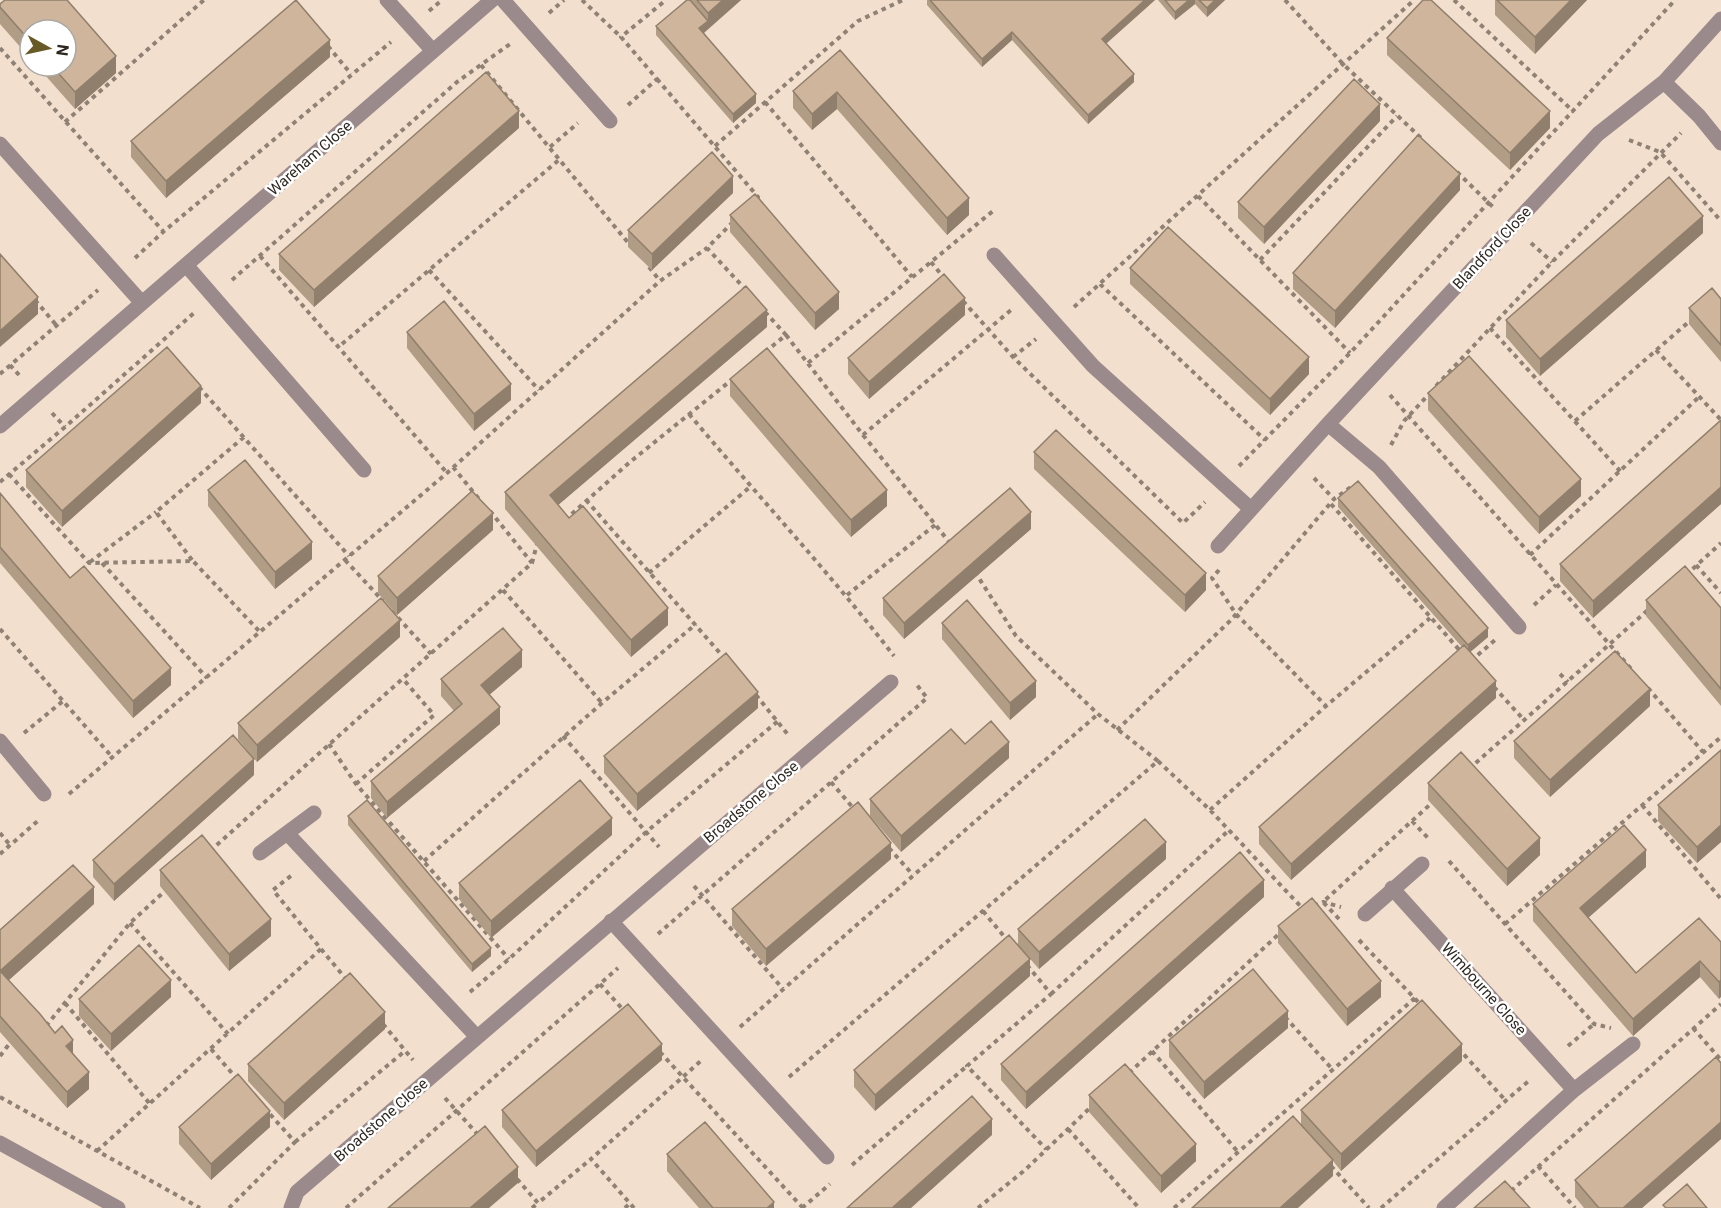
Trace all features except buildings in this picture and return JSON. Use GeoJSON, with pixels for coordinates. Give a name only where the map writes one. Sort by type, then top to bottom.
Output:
{"type":"FeatureCollection","features":[{"type":"Feature","properties":{"kind":"street"},"geometry":{"type":"LineString","coordinates":[[387,0],[433,51]]}},
{"type":"Feature","properties":{"kind":"street","name":"Wareham Close"},"geometry":{"type":"LineString","coordinates":[[0,426],[492,0]]}},
{"type":"Feature","properties":{"kind":"street"},"geometry":{"type":"LineString","coordinates":[[503,0],[610,121]]}},
{"type":"Feature","properties":{"kind":"street","name":"Blandford Close"},"geometry":{"type":"LineString","coordinates":[[1218,546],[1372,376],[1598,135],[1664,82],[1721,20]]}},
{"type":"Feature","properties":{"kind":"street"},"geometry":{"type":"LineString","coordinates":[[1664,82],[1699,116],[1721,143]]}},
{"type":"Feature","properties":{"kind":"street"},"geometry":{"type":"LineString","coordinates":[[0,144],[142,303]]}},
{"type":"Feature","properties":{"kind":"street"},"geometry":{"type":"LineString","coordinates":[[994,255],[1093,366],[1251,510]]}},
{"type":"Feature","properties":{"kind":"street"},"geometry":{"type":"LineString","coordinates":[[186,265],[364,470]]}},
{"type":"Feature","properties":{"kind":"street"},"geometry":{"type":"LineString","coordinates":[[1328,424],[1379,467],[1520,627]]}},
{"type":"Feature","properties":{"kind":"street","name":"Broadstone Close"},"geometry":{"type":"LineString","coordinates":[[291,1208],[297,1192],[891,681]]}},
{"type":"Feature","properties":{"kind":"street"},"geometry":{"type":"LineString","coordinates":[[3,745],[44,794]]}},
{"type":"Feature","properties":{"kind":"street"},"geometry":{"type":"LineString","coordinates":[[260,853],[314,813]]}},
{"type":"Feature","properties":{"kind":"street"},"geometry":{"type":"LineString","coordinates":[[287,833],[477,1037]]}},
{"type":"Feature","properties":{"kind":"street"},"geometry":{"type":"LineString","coordinates":[[1365,914],[1422,864]]}},
{"type":"Feature","properties":{"kind":"street","name":"Wimbourne Close"},"geometry":{"type":"LineString","coordinates":[[1392,888],[1574,1090]]}},
{"type":"Feature","properties":{"kind":"street"},"geometry":{"type":"LineString","coordinates":[[611,921],[827,1157]]}},
{"type":"Feature","properties":{"kind":"street"},"geometry":{"type":"LineString","coordinates":[[1444,1208],[1574,1090],[1633,1044]]}},
{"type":"Feature","properties":{"kind":"street"},"geometry":{"type":"LineString","coordinates":[[0,1143],[118,1208]]}},
{"type":"Feature","properties":{"kind":"path"},"geometry":{"type":"LineString","coordinates":[[65,122],[204,0]]}},
{"type":"Feature","properties":{"kind":"path"},"geometry":{"type":"LineString","coordinates":[[582,0],[621,37],[758,196],[751,204]]}},
{"type":"Feature","properties":{"kind":"path"},"geometry":{"type":"LineString","coordinates":[[621,37],[666,0]]}},
{"type":"Feature","properties":{"kind":"path"},"geometry":{"type":"LineString","coordinates":[[715,146],[858,21],[903,0]]}},
{"type":"Feature","properties":{"kind":"path"},"geometry":{"type":"LineString","coordinates":[[1285,0],[1343,64],[1422,139]]}},
{"type":"Feature","properties":{"kind":"path"},"geometry":{"type":"LineString","coordinates":[[1056,324],[1414,0]]}},
{"type":"Feature","properties":{"kind":"path"},"geometry":{"type":"LineString","coordinates":[[1454,0],[1618,153],[1629,140],[1660,152],[1721,221]]}},
{"type":"Feature","properties":{"kind":"path"},"geometry":{"type":"LineString","coordinates":[[959,296],[987,330],[1183,523],[1350,353],[1675,0]]}},
{"type":"Feature","properties":{"kind":"path"},"geometry":{"type":"LineString","coordinates":[[0,374],[117,274],[163,231],[410,27]]}},
{"type":"Feature","properties":{"kind":"path"},"geometry":{"type":"LineString","coordinates":[[0,482],[457,82],[530,30]]}},
{"type":"Feature","properties":{"kind":"path"},"geometry":{"type":"LineString","coordinates":[[323,40],[351,74]]}},
{"type":"Feature","properties":{"kind":"path"},"geometry":{"type":"LineString","coordinates":[[0,48],[163,231]]}},
{"type":"Feature","properties":{"kind":"path"},"geometry":{"type":"LineString","coordinates":[[481,65],[632,246]]}},
{"type":"Feature","properties":{"kind":"path"},"geometry":{"type":"LineString","coordinates":[[610,121],[657,79]]}},
{"type":"Feature","properties":{"kind":"path"},"geometry":{"type":"LineString","coordinates":[[765,102],[912,278]]}},
{"type":"Feature","properties":{"kind":"path"},"geometry":{"type":"LineString","coordinates":[[550,147],[597,106]]}},
{"type":"Feature","properties":{"kind":"path"},"geometry":{"type":"LineString","coordinates":[[1260,260],[1397,116]]}},
{"type":"Feature","properties":{"kind":"path"},"geometry":{"type":"LineString","coordinates":[[1117,730],[1236,614],[1331,504],[1379,467],[1408,416],[1552,262],[1660,152],[1699,116]]}},
{"type":"Feature","properties":{"kind":"path"},"geometry":{"type":"LineString","coordinates":[[342,344],[560,159]]}},
{"type":"Feature","properties":{"kind":"path"},"geometry":{"type":"LineString","coordinates":[[1455,171],[1552,262]]}},
{"type":"Feature","properties":{"kind":"path"},"geometry":{"type":"LineString","coordinates":[[1198,196],[1372,376],[1634,672]]}},
{"type":"Feature","properties":{"kind":"path"},"geometry":{"type":"LineString","coordinates":[[808,363],[993,211]]}},
{"type":"Feature","properties":{"kind":"path"},"geometry":{"type":"LineString","coordinates":[[0,854],[447,473],[660,281],[707,248],[736,218]]}},
{"type":"Feature","properties":{"kind":"path"},"geometry":{"type":"LineString","coordinates":[[707,248],[747,292]]}},
{"type":"Feature","properties":{"kind":"path"},"geometry":{"type":"LineString","coordinates":[[260,256],[447,473]]}},
{"type":"Feature","properties":{"kind":"path"},"geometry":{"type":"LineString","coordinates":[[931,262],[952,288]]}},
{"type":"Feature","properties":{"kind":"path"},"geometry":{"type":"LineString","coordinates":[[646,264],[660,281]]}},
{"type":"Feature","properties":{"kind":"path"},"geometry":{"type":"LineString","coordinates":[[429,270],[539,390]]}},
{"type":"Feature","properties":{"kind":"path"},"geometry":{"type":"LineString","coordinates":[[1100,284],[1264,440]]}},
{"type":"Feature","properties":{"kind":"path"},"geometry":{"type":"LineString","coordinates":[[28,292],[57,326]]}},
{"type":"Feature","properties":{"kind":"path"},"geometry":{"type":"LineString","coordinates":[[864,435],[1030,294]]}},
{"type":"Feature","properties":{"kind":"path"},"geometry":{"type":"LineString","coordinates":[[763,309],[956,551]]}},
{"type":"Feature","properties":{"kind":"path"},"geometry":{"type":"LineString","coordinates":[[1575,421],[1696,314]]}},
{"type":"Feature","properties":{"kind":"path"},"geometry":{"type":"LineString","coordinates":[[1490,328],[1621,472]]}},
{"type":"Feature","properties":{"kind":"path"},"geometry":{"type":"LineString","coordinates":[[760,357],[786,336]]}},
{"type":"Feature","properties":{"kind":"path"},"geometry":{"type":"LineString","coordinates":[[1656,350],[1721,420]]}},
{"type":"Feature","properties":{"kind":"path"},"geometry":{"type":"LineString","coordinates":[[561,525],[586,500],[742,371]]}},
{"type":"Feature","properties":{"kind":"path"},"geometry":{"type":"LineString","coordinates":[[192,379],[349,556]]}},
{"type":"Feature","properties":{"kind":"path"},"geometry":{"type":"LineString","coordinates":[[1530,555],[1700,396]]}},
{"type":"Feature","properties":{"kind":"path"},"geometry":{"type":"LineString","coordinates":[[689,414],[847,596],[898,660]]}},
{"type":"Feature","properties":{"kind":"path"},"geometry":{"type":"LineString","coordinates":[[89,563],[156,512],[244,437]]}},
{"type":"Feature","properties":{"kind":"path"},"geometry":{"type":"LineString","coordinates":[[453,467],[482,502]]}},
{"type":"Feature","properties":{"kind":"path"},"geometry":{"type":"LineString","coordinates":[[9,474],[89,563]]}},
{"type":"Feature","properties":{"kind":"path"},"geometry":{"type":"LineString","coordinates":[[649,573],[750,487]]}},
{"type":"Feature","properties":{"kind":"path"},"geometry":{"type":"LineString","coordinates":[[586,500],[733,669]]}},
{"type":"Feature","properties":{"kind":"path"},"geometry":{"type":"LineString","coordinates":[[1331,504],[1478,670]]}},
{"type":"Feature","properties":{"kind":"path"},"geometry":{"type":"LineString","coordinates":[[489,511],[532,563]]}},
{"type":"Feature","properties":{"kind":"path"},"geometry":{"type":"LineString","coordinates":[[156,512],[193,561],[260,632]]}},
{"type":"Feature","properties":{"kind":"path"},"geometry":{"type":"LineString","coordinates":[[847,596],[935,525]]}},
{"type":"Feature","properties":{"kind":"path"},"geometry":{"type":"LineString","coordinates":[[1679,581],[1721,543]]}},
{"type":"Feature","properties":{"kind":"path"},"geometry":{"type":"LineString","coordinates":[[208,853],[532,563],[537,544]]}},
{"type":"Feature","properties":{"kind":"path"},"geometry":{"type":"LineString","coordinates":[[345,560],[384,602]]}},
{"type":"Feature","properties":{"kind":"path"},"geometry":{"type":"LineString","coordinates":[[89,563],[193,561]]}},
{"type":"Feature","properties":{"kind":"path"},"geometry":{"type":"LineString","coordinates":[[101,562],[207,678]]}},
{"type":"Feature","properties":{"kind":"path"},"geometry":{"type":"LineString","coordinates":[[1696,565],[1721,593]]}},
{"type":"Feature","properties":{"kind":"path"},"geometry":{"type":"LineString","coordinates":[[971,567],[1016,636],[1098,714],[1158,761],[1210,810],[1305,910]]}},
{"type":"Feature","properties":{"kind":"path"},"geometry":{"type":"LineString","coordinates":[[503,590],[602,703]]}},
{"type":"Feature","properties":{"kind":"path"},"geometry":{"type":"LineString","coordinates":[[1464,774],[1611,645],[1653,605]]}},
{"type":"Feature","properties":{"kind":"path"},"geometry":{"type":"LineString","coordinates":[[392,611],[431,654]]}},
{"type":"Feature","properties":{"kind":"path"},"geometry":{"type":"LineString","coordinates":[[1236,614],[1326,706]]}},
{"type":"Feature","properties":{"kind":"path"},"geometry":{"type":"LineString","coordinates":[[1210,810],[1326,706],[1430,618]]}},
{"type":"Feature","properties":{"kind":"path"},"geometry":{"type":"LineString","coordinates":[[424,861],[563,736],[696,624]]}},
{"type":"Feature","properties":{"kind":"path"},"geometry":{"type":"LineString","coordinates":[[0,629],[113,758]]}},
{"type":"Feature","properties":{"kind":"path"},"geometry":{"type":"LineString","coordinates":[[1560,674],[1568,682]]}},
{"type":"Feature","properties":{"kind":"path"},"geometry":{"type":"LineString","coordinates":[[356,784],[434,715],[403,679]]}},
{"type":"Feature","properties":{"kind":"path"},"geometry":{"type":"LineString","coordinates":[[912,679],[927,698]]}},
{"type":"Feature","properties":{"kind":"path"},"geometry":{"type":"LineString","coordinates":[[1642,681],[1703,752]]}},
{"type":"Feature","properties":{"kind":"path"},"geometry":{"type":"LineString","coordinates":[[748,686],[805,756]]}},
{"type":"Feature","properties":{"kind":"path"},"geometry":{"type":"LineString","coordinates":[[1493,687],[1524,720]]}},
{"type":"Feature","properties":{"kind":"path"},"geometry":{"type":"LineString","coordinates":[[3,745],[63,701]]}},
{"type":"Feature","properties":{"kind":"path"},"geometry":{"type":"LineString","coordinates":[[532,1208],[591,1159],[1098,714]]}},
{"type":"Feature","properties":{"kind":"path"},"geometry":{"type":"LineString","coordinates":[[451,1008],[509,959],[645,833],[778,722]]}},
{"type":"Feature","properties":{"kind":"path"},"geometry":{"type":"LineString","coordinates":[[563,736],[783,989]]}},
{"type":"Feature","properties":{"kind":"path"},"geometry":{"type":"LineString","coordinates":[[1505,924],[1721,737]]}},
{"type":"Feature","properties":{"kind":"path"},"geometry":{"type":"LineString","coordinates":[[330,744],[356,784],[509,959]]}},
{"type":"Feature","properties":{"kind":"path"},"geometry":{"type":"LineString","coordinates":[[768,1095],[1158,761]]}},
{"type":"Feature","properties":{"kind":"path"},"geometry":{"type":"LineString","coordinates":[[831,782],[861,816]]}},
{"type":"Feature","properties":{"kind":"path"},"geometry":{"type":"LineString","coordinates":[[44,794],[55,806]]}},
{"type":"Feature","properties":{"kind":"path"},"geometry":{"type":"LineString","coordinates":[[1297,918],[1305,910],[1323,902],[1438,798]]}},
{"type":"Feature","properties":{"kind":"path"},"geometry":{"type":"LineString","coordinates":[[1642,805],[1721,899]]}},
{"type":"Feature","properties":{"kind":"path"},"geometry":{"type":"LineString","coordinates":[[1412,821],[1435,847]]}},
{"type":"Feature","properties":{"kind":"path"},"geometry":{"type":"LineString","coordinates":[[850,1167],[1051,994],[1228,831]]}},
{"type":"Feature","properties":{"kind":"path"},"geometry":{"type":"LineString","coordinates":[[0,833],[10,845]]}},
{"type":"Feature","properties":{"kind":"path"},"geometry":{"type":"LineString","coordinates":[[883,842],[913,875]]}},
{"type":"Feature","properties":{"kind":"path"},"geometry":{"type":"LineString","coordinates":[[1443,855],[1594,1024],[1619,1029],[1653,1064]]}},
{"type":"Feature","properties":{"kind":"path"},"geometry":{"type":"LineString","coordinates":[[312,860],[273,890],[349,983]]}},
{"type":"Feature","properties":{"kind":"path"},"geometry":{"type":"LineString","coordinates":[[40,1031],[130,923],[173,884]]}},
{"type":"Feature","properties":{"kind":"path"},"geometry":{"type":"LineString","coordinates":[[1323,902],[1365,914]]}},
{"type":"Feature","properties":{"kind":"path"},"geometry":{"type":"LineString","coordinates":[[1323,902],[1346,926]]}},
{"type":"Feature","properties":{"kind":"path"},"geometry":{"type":"LineString","coordinates":[[983,911],[1013,948]]}},
{"type":"Feature","properties":{"kind":"path"},"geometry":{"type":"LineString","coordinates":[[130,923],[228,1034]]}},
{"type":"Feature","properties":{"kind":"path"},"geometry":{"type":"LineString","coordinates":[[1126,1074],[1281,932]]}},
{"type":"Feature","properties":{"kind":"path"},"geometry":{"type":"LineString","coordinates":[[1353,934],[1422,1007]]}},
{"type":"Feature","properties":{"kind":"path"},"geometry":{"type":"LineString","coordinates":[[97,1151],[321,949]]}},
{"type":"Feature","properties":{"kind":"path"},"geometry":{"type":"LineString","coordinates":[[1021,957],[1051,994]]}},
{"type":"Feature","properties":{"kind":"path"},"geometry":{"type":"LineString","coordinates":[[1243,968],[1250,976]]}},
{"type":"Feature","properties":{"kind":"path"},"geometry":{"type":"LineString","coordinates":[[600,984],[630,1018]]}},
{"type":"Feature","properties":{"kind":"path"},"geometry":{"type":"LineString","coordinates":[[1174,1208],[1415,998]]}},
{"type":"Feature","properties":{"kind":"path"},"geometry":{"type":"LineString","coordinates":[[65,1003],[150,1104]]}},
{"type":"Feature","properties":{"kind":"path"},"geometry":{"type":"LineString","coordinates":[[1507,1194],[1721,1004]]}},
{"type":"Feature","properties":{"kind":"path"},"geometry":{"type":"LineString","coordinates":[[1280,1010],[1333,1070]]}},
{"type":"Feature","properties":{"kind":"path"},"geometry":{"type":"LineString","coordinates":[[377,1017],[486,1144]]}},
{"type":"Feature","properties":{"kind":"path"},"geometry":{"type":"LineString","coordinates":[[1381,1208],[1594,1024]]}},
{"type":"Feature","properties":{"kind":"path"},"geometry":{"type":"LineString","coordinates":[[1693,1028],[1721,1060]]}},
{"type":"Feature","properties":{"kind":"path"},"geometry":{"type":"LineString","coordinates":[[1453,1041],[1506,1101]]}},
{"type":"Feature","properties":{"kind":"path"},"geometry":{"type":"LineString","coordinates":[[0,1056],[10,1043]]}},
{"type":"Feature","properties":{"kind":"path"},"geometry":{"type":"LineString","coordinates":[[653,1043],[802,1208],[833,1181]]}},
{"type":"Feature","properties":{"kind":"path"},"geometry":{"type":"LineString","coordinates":[[210,1049],[242,1084]]}},
{"type":"Feature","properties":{"kind":"path"},"geometry":{"type":"LineString","coordinates":[[229,1208],[295,1142],[405,1050]]}},
{"type":"Feature","properties":{"kind":"path"},"geometry":{"type":"LineString","coordinates":[[1152,1051],[1238,1152]]}},
{"type":"Feature","properties":{"kind":"path"},"geometry":{"type":"LineString","coordinates":[[967,1066],[1046,1149]]}},
{"type":"Feature","properties":{"kind":"path"},"geometry":{"type":"LineString","coordinates":[[0,1097],[200,1208]]}},
{"type":"Feature","properties":{"kind":"path"},"geometry":{"type":"LineString","coordinates":[[978,1208],[984,1206],[1026,1171],[1046,1149],[1093,1106]]}},
{"type":"Feature","properties":{"kind":"path"},"geometry":{"type":"LineString","coordinates":[[265,1110],[295,1142]]}},
{"type":"Feature","properties":{"kind":"path"},"geometry":{"type":"LineString","coordinates":[[1068,1129],[1139,1208]]}},
{"type":"Feature","properties":{"kind":"path"},"geometry":{"type":"LineString","coordinates":[[591,1159],[634,1208]]}},
{"type":"Feature","properties":{"kind":"path"},"geometry":{"type":"LineString","coordinates":[[1329,1165],[1369,1208]]}},
{"type":"Feature","properties":{"kind":"path"},"geometry":{"type":"LineString","coordinates":[[1538,1166],[1575,1208]]}},
{"type":"Feature","properties":{"kind":"path"},"geometry":{"type":"LineString","coordinates":[[516,1178],[538,1203]]}},
{"type":"Feature","properties":{"kind":"path"},"geometry":{"type":"LineString","coordinates":[[625,1208],[630,1203]]}}]}
